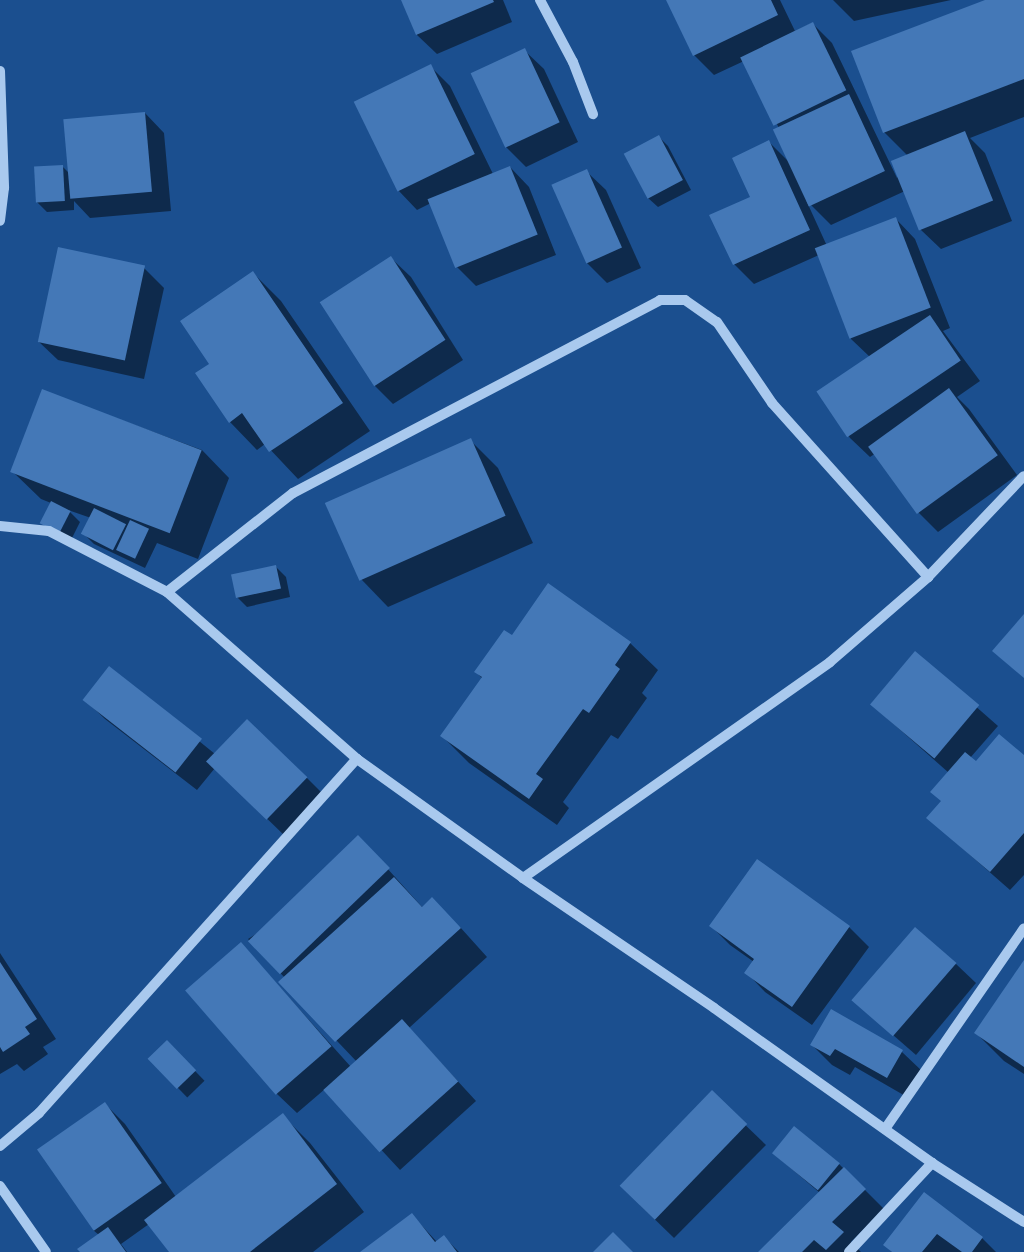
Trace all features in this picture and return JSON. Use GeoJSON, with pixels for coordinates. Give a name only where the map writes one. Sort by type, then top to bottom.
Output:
{"type":"FeatureCollection","features":[{"type":"Feature","properties":{"kind":"street"},"geometry":{"type":"LineString","coordinates":[[540,0],[573,62],[592,114]]}},
{"type":"Feature","properties":{"kind":"street"},"geometry":{"type":"LineString","coordinates":[[0,71],[4,188],[0,221]]}},
{"type":"Feature","properties":{"kind":"street"},"geometry":{"type":"LineString","coordinates":[[167,592],[293,493],[660,300],[685,300],[717,322],[772,403],[928,577]]}},
{"type":"Feature","properties":{"kind":"street"},"geometry":{"type":"LineString","coordinates":[[523,878],[830,662],[928,577],[1024,476]]}},
{"type":"Feature","properties":{"kind":"street"},"geometry":{"type":"LineString","coordinates":[[0,526],[49,531],[167,592],[357,759],[523,878],[714,1008],[932,1162],[1024,1222]]}},
{"type":"Feature","properties":{"kind":"street"},"geometry":{"type":"LineString","coordinates":[[0,1146],[39,1113],[357,759]]}},
{"type":"Feature","properties":{"kind":"street"},"geometry":{"type":"LineString","coordinates":[[885,1129],[1024,928]]}},
{"type":"Feature","properties":{"kind":"street"},"geometry":{"type":"LineString","coordinates":[[849,1252],[932,1162]]}},
{"type":"Feature","properties":{"kind":"street"},"geometry":{"type":"LineString","coordinates":[[0,1186],[46,1252]]}},
{"type":"Feature","properties":{"kind":"building"},"geometry":{"type":"Polygon","coordinates":[[[401,0],[493,0],[494,2],[416,35],[401,0]]]}},
{"type":"Feature","properties":{"kind":"building"},"geometry":{"type":"Polygon","coordinates":[[[666,0],[771,0],[778,15],[693,56],[666,0]]]}},
{"type":"Feature","properties":{"kind":"building"},"geometry":{"type":"Polygon","coordinates":[[[985,0],[1024,0],[1024,79],[883,133],[851,51],[985,0]]]}},
{"type":"Feature","properties":{"kind":"building"},"geometry":{"type":"Polygon","coordinates":[[[813,22],[846,90],[774,126],[740,58],[813,22]]]}},
{"type":"Feature","properties":{"kind":"building"},"geometry":{"type":"Polygon","coordinates":[[[525,48],[560,122],[505,148],[471,73],[525,48]]]}},
{"type":"Feature","properties":{"kind":"building"},"geometry":{"type":"Polygon","coordinates":[[[431,64],[475,154],[398,192],[354,102],[431,64]]]}},
{"type":"Feature","properties":{"kind":"building"},"geometry":{"type":"Polygon","coordinates":[[[849,94],[885,171],[809,207],[773,129],[849,94]]]}},
{"type":"Feature","properties":{"kind":"building"},"geometry":{"type":"Polygon","coordinates":[[[145,112],[152,192],[70,199],[63,119],[145,112]]]}},
{"type":"Feature","properties":{"kind":"building"},"geometry":{"type":"Polygon","coordinates":[[[965,131],[993,201],[919,231],[891,161],[965,131]]]}},
{"type":"Feature","properties":{"kind":"building"},"geometry":{"type":"Polygon","coordinates":[[[659,135],[683,180],[648,199],[624,154],[659,135]]]}},
{"type":"Feature","properties":{"kind":"building"},"geometry":{"type":"Polygon","coordinates":[[[769,140],[810,230],[733,265],[709,215],[750,197],[732,158],[769,140]]]}},
{"type":"Feature","properties":{"kind":"building"},"geometry":{"type":"Polygon","coordinates":[[[63,165],[65,201],[36,202],[34,167],[63,165]]]}},
{"type":"Feature","properties":{"kind":"building"},"geometry":{"type":"Polygon","coordinates":[[[510,166],[538,235],[455,268],[427,199],[510,166]]]}},
{"type":"Feature","properties":{"kind":"building"},"geometry":{"type":"Polygon","coordinates":[[[587,169],[622,248],[586,263],[551,185],[587,169]]]}},
{"type":"Feature","properties":{"kind":"building"},"geometry":{"type":"Polygon","coordinates":[[[896,217],[931,308],[850,339],[815,248],[896,217]]]}},
{"type":"Feature","properties":{"kind":"building"},"geometry":{"type":"Polygon","coordinates":[[[58,247],[145,266],[125,360],[38,342],[58,247]]]}},
{"type":"Feature","properties":{"kind":"building"},"geometry":{"type":"Polygon","coordinates":[[[391,256],[445,340],[374,386],[320,302],[391,256]]]}},
{"type":"Feature","properties":{"kind":"building"},"geometry":{"type":"Polygon","coordinates":[[[253,271],[343,403],[269,452],[242,413],[229,423],[195,373],[209,364],[180,321],[253,271]]]}},
{"type":"Feature","properties":{"kind":"building"},"geometry":{"type":"Polygon","coordinates":[[[930,315],[961,361],[847,437],[816,392],[930,315]]]}},
{"type":"Feature","properties":{"kind":"building"},"geometry":{"type":"Polygon","coordinates":[[[949,388],[998,455],[917,514],[868,447],[949,388]]]}},
{"type":"Feature","properties":{"kind":"building"},"geometry":{"type":"Polygon","coordinates":[[[42,389],[202,450],[170,533],[10,472],[42,389]]]}},
{"type":"Feature","properties":{"kind":"building"},"geometry":{"type":"Polygon","coordinates":[[[471,438],[506,516],[359,581],[325,503],[471,438]]]}},
{"type":"Feature","properties":{"kind":"building"},"geometry":{"type":"Polygon","coordinates":[[[51,501],[71,511],[59,533],[40,523],[51,501]]]}},
{"type":"Feature","properties":{"kind":"building"},"geometry":{"type":"Polygon","coordinates":[[[94,508],[126,524],[113,550],[81,534],[94,508]]]}},
{"type":"Feature","properties":{"kind":"building"},"geometry":{"type":"Polygon","coordinates":[[[130,520],[149,529],[135,559],[116,550],[130,520]]]}},
{"type":"Feature","properties":{"kind":"building"},"geometry":{"type":"Polygon","coordinates":[[[276,565],[281,588],[236,598],[231,575],[276,565]]]}},
{"type":"Feature","properties":{"kind":"building"},"geometry":{"type":"Polygon","coordinates":[[[548,583],[631,642],[615,665],[620,669],[589,713],[583,709],[536,774],[543,779],[529,799],[440,736],[482,677],[474,672],[504,630],[512,635],[548,583]]]}},
{"type":"Feature","properties":{"kind":"building"},"geometry":{"type":"Polygon","coordinates":[[[1024,614],[1024,678],[992,651],[1024,614]]]}},
{"type":"Feature","properties":{"kind":"building"},"geometry":{"type":"Polygon","coordinates":[[[915,651],[979,705],[934,759],[870,705],[915,651]]]}},
{"type":"Feature","properties":{"kind":"building"},"geometry":{"type":"Polygon","coordinates":[[[109,666],[202,739],[176,773],[83,700],[109,666]]]}},
{"type":"Feature","properties":{"kind":"building"},"geometry":{"type":"Polygon","coordinates":[[[247,719],[307,777],[266,820],[206,761],[247,719]]]}},
{"type":"Feature","properties":{"kind":"building"},"geometry":{"type":"Polygon","coordinates":[[[999,734],[1024,755],[1024,833],[990,872],[926,818],[941,801],[930,792],[965,752],[976,761],[999,734]]]}},
{"type":"Feature","properties":{"kind":"building"},"geometry":{"type":"Polygon","coordinates":[[[358,835],[390,868],[280,974],[248,941],[358,835]]]}},
{"type":"Feature","properties":{"kind":"building"},"geometry":{"type":"Polygon","coordinates":[[[757,859],[850,926],[792,1007],[744,973],[754,959],[709,926],[757,859]]]}},
{"type":"Feature","properties":{"kind":"building"},"geometry":{"type":"Polygon","coordinates":[[[394,877],[422,907],[432,897],[461,928],[335,1042],[278,982],[394,877]]]}},
{"type":"Feature","properties":{"kind":"building"},"geometry":{"type":"Polygon","coordinates":[[[915,927],[957,963],[893,1036],[851,1000],[915,927]]]}},
{"type":"Feature","properties":{"kind":"building"},"geometry":{"type":"Polygon","coordinates":[[[241,942],[332,1046],[276,1095],[185,991],[241,942]]]}},
{"type":"Feature","properties":{"kind":"building"},"geometry":{"type":"Polygon","coordinates":[[[1024,960],[1024,1067],[974,1033],[1024,960]]]}},
{"type":"Feature","properties":{"kind":"building"},"geometry":{"type":"Polygon","coordinates":[[[0,962],[37,1019],[25,1027],[30,1034],[3,1052],[0,1047],[0,962]]]}},
{"type":"Feature","properties":{"kind":"building"},"geometry":{"type":"Polygon","coordinates":[[[831,1009],[903,1050],[887,1078],[835,1049],[830,1056],[810,1045],[831,1009]]]}},
{"type":"Feature","properties":{"kind":"building"},"geometry":{"type":"Polygon","coordinates":[[[402,1019],[458,1081],[379,1152],[323,1090],[402,1019]]]}},
{"type":"Feature","properties":{"kind":"building"},"geometry":{"type":"Polygon","coordinates":[[[167,1040],[196,1070],[177,1089],[148,1059],[167,1040]]]}},
{"type":"Feature","properties":{"kind":"building"},"geometry":{"type":"Polygon","coordinates":[[[712,1090],[747,1124],[655,1220],[620,1186],[712,1090]]]}},
{"type":"Feature","properties":{"kind":"building"},"geometry":{"type":"Polygon","coordinates":[[[105,1102],[162,1183],[94,1231],[37,1150],[105,1102]]]}},
{"type":"Feature","properties":{"kind":"building"},"geometry":{"type":"Polygon","coordinates":[[[283,1113],[337,1184],[250,1252],[169,1252],[144,1220],[283,1113]]]}},
{"type":"Feature","properties":{"kind":"building"},"geometry":{"type":"Polygon","coordinates":[[[794,1126],[840,1163],[818,1190],[772,1153],[794,1126]]]}},
{"type":"Feature","properties":{"kind":"building"},"geometry":{"type":"Polygon","coordinates":[[[844,1167],[866,1189],[832,1222],[844,1232],[826,1250],[814,1240],[802,1252],[758,1252],[844,1167]]]}},
{"type":"Feature","properties":{"kind":"building"},"geometry":{"type":"Polygon","coordinates":[[[924,1192],[983,1237],[972,1252],[962,1252],[937,1234],[922,1252],[892,1252],[883,1245],[924,1192]]]}},
{"type":"Feature","properties":{"kind":"building"},"geometry":{"type":"Polygon","coordinates":[[[412,1213],[435,1242],[444,1235],[457,1252],[360,1252],[412,1213]]]}},
{"type":"Feature","properties":{"kind":"building"},"geometry":{"type":"Polygon","coordinates":[[[108,1227],[126,1252],[80,1252],[77,1249],[108,1227]]]}},
{"type":"Feature","properties":{"kind":"building"},"geometry":{"type":"Polygon","coordinates":[[[613,1232],[633,1252],[593,1252],[613,1232]]]}}]}
